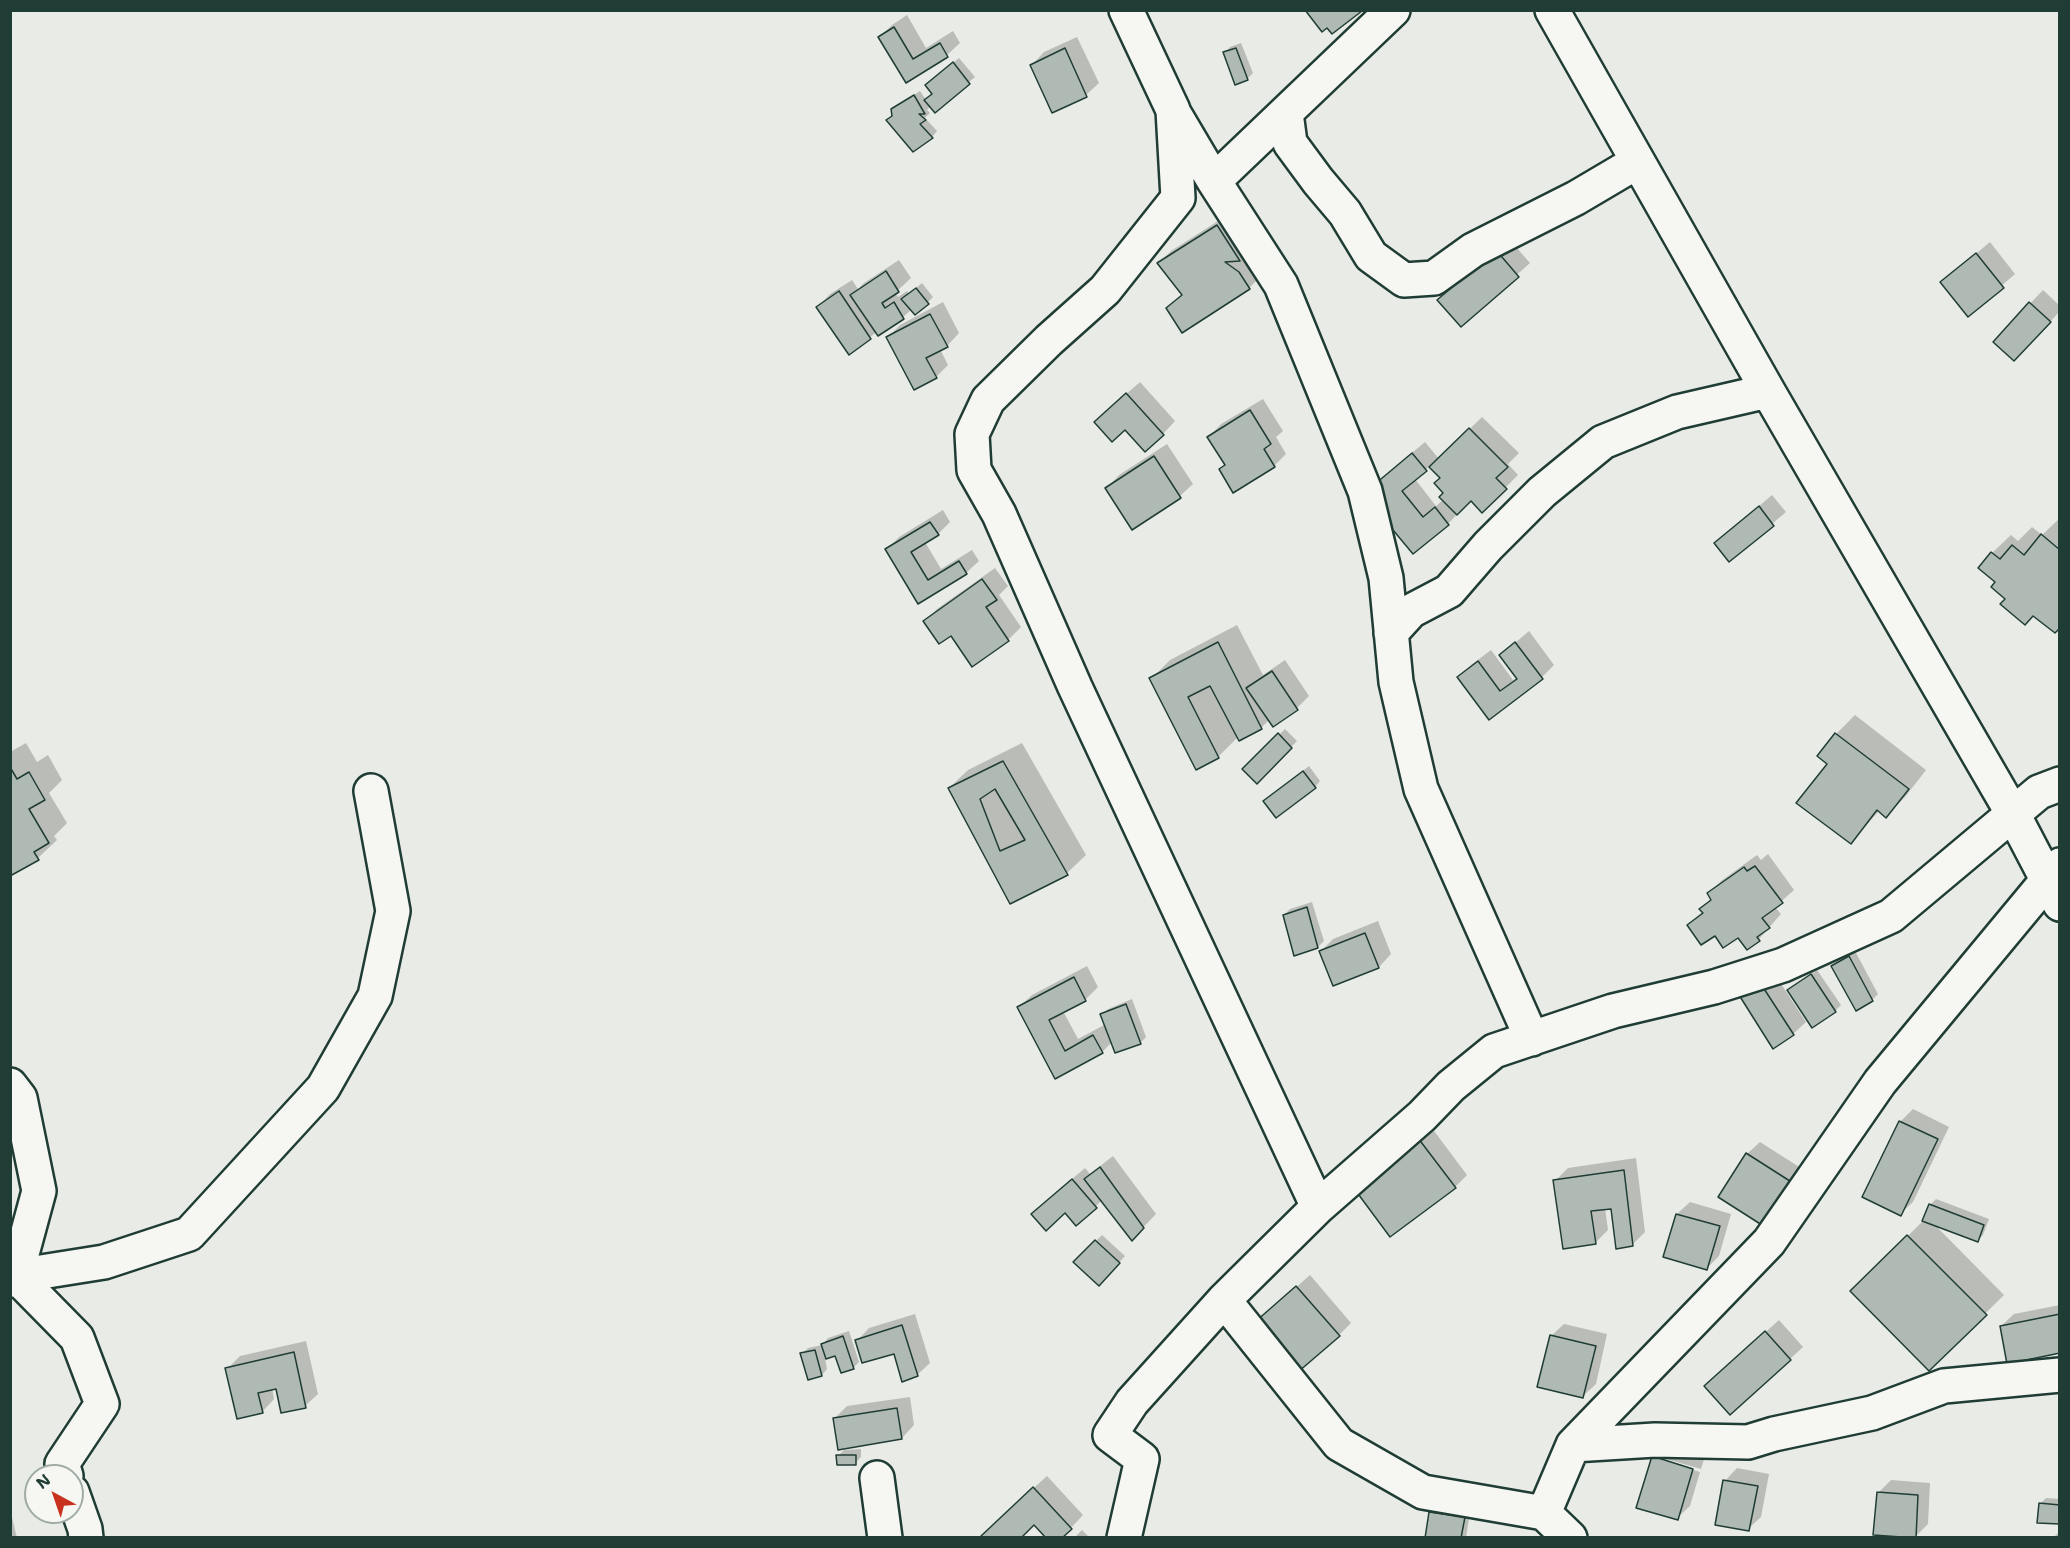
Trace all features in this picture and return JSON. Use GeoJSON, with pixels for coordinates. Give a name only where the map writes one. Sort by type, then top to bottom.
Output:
{"type":"FeatureCollection","features":[{"type":"Feature","properties":{"kind":"street"},"geometry":{"type":"LineString","coordinates":[[1126,10],[1173,110],[1214,181],[1281,285],[1365,491],[1386,578],[1396,682],[1421,789],[1532,1039]]}},
{"type":"Feature","properties":{"kind":"street"},"geometry":{"type":"LineString","coordinates":[[1214,181],[1393,10]]}},
{"type":"Feature","properties":{"kind":"street"},"geometry":{"type":"LineString","coordinates":[[1544,1513],[1573,1445],[1769,1242],[1880,1082],[2055,882],[2013,814],[1768,391],[1552,10]]}},
{"type":"Feature","properties":{"kind":"street"},"geometry":{"type":"LineString","coordinates":[[1173,110],[1178,198],[1105,290],[1049,340],[988,400],[972,435],[974,470],[999,514],[1075,687],[1318,1207]]}},
{"type":"Feature","properties":{"kind":"street"},"geometry":{"type":"LineString","coordinates":[[1286,113],[1290,143],[1345,213],[1371,256],[1404,280],[1434,278],[1473,250],[1576,198],[1637,162]]}},
{"type":"Feature","properties":{"kind":"street"},"geometry":{"type":"LineString","coordinates":[[1391,633],[1411,611],[1449,591],[1488,546],[1542,492],[1603,441],[1677,412],[1768,391]]}},
{"type":"Feature","properties":{"kind":"street"},"geometry":{"type":"LineString","coordinates":[[1124,1538],[1142,1459],[1110,1435],[1132,1402],[1224,1300],[1318,1207],[1422,1116],[1451,1086],[1494,1051],[1613,1011],[1714,987],[1783,965],[1891,916],[2039,792],[2060,784]]}},
{"type":"Feature","properties":{"kind":"street"},"geometry":{"type":"LineString","coordinates":[[12,1277],[104,1262],[189,1234],[323,1088],[375,996],[393,910],[371,791]]}},
{"type":"Feature","properties":{"kind":"street"},"geometry":{"type":"LineString","coordinates":[[10,1085],[20,1098],[39,1191],[12,1277]]}},
{"type":"Feature","properties":{"kind":"street"},"geometry":{"type":"LineString","coordinates":[[12,1277],[77,1338],[102,1404],[62,1464]]}},
{"type":"Feature","properties":{"kind":"street"},"geometry":{"type":"LineString","coordinates":[[1224,1300],[1339,1444],[1424,1492],[1544,1513],[1570,1538]]}},
{"type":"Feature","properties":{"kind":"street"},"geometry":{"type":"LineString","coordinates":[[1573,1445],[1655,1440],[1748,1442],[1774,1434],[1872,1413],[1944,1386],[2060,1375]]}},
{"type":"Feature","properties":{"kind":"street"},"geometry":{"type":"LineString","coordinates":[[877,1478],[885,1538]]}},
{"type":"Feature","properties":{"kind":"building"},"geometry":{"type":"Polygon","coordinates":[[[1305,10],[1362,11],[1332,34],[1327,28],[1322,32],[1305,10]]]}},
{"type":"Feature","properties":{"kind":"building"},"geometry":{"type":"Polygon","coordinates":[[[894,27],[913,59],[940,43],[948,57],[906,83],[878,37],[894,27]]]}},
{"type":"Feature","properties":{"kind":"building"},"geometry":{"type":"Polygon","coordinates":[[[1065,48],[1087,97],[1052,113],[1030,65],[1065,48]]]}},
{"type":"Feature","properties":{"kind":"building"},"geometry":{"type":"Polygon","coordinates":[[[1236,48],[1248,80],[1235,85],[1223,52],[1236,48]]]}},
{"type":"Feature","properties":{"kind":"building"},"geometry":{"type":"Polygon","coordinates":[[[953,62],[970,84],[935,113],[924,100],[932,94],[925,85],[953,62]]]}},
{"type":"Feature","properties":{"kind":"building"},"geometry":{"type":"Polygon","coordinates":[[[914,95],[925,114],[919,114],[926,120],[920,124],[933,138],[913,152],[886,120],[892,116],[891,109],[914,95]]]}},
{"type":"Feature","properties":{"kind":"building"},"geometry":{"type":"Polygon","coordinates":[[[1217,225],[1240,261],[1225,262],[1239,272],[1250,289],[1182,333],[1166,308],[1182,295],[1157,263],[1217,225]]]}},
{"type":"Feature","properties":{"kind":"building"},"geometry":{"type":"Polygon","coordinates":[[[1496,250],[1519,277],[1461,327],[1437,300],[1496,250]]]}},
{"type":"Feature","properties":{"kind":"building"},"geometry":{"type":"Polygon","coordinates":[[[1976,253],[2004,288],[1968,317],[1940,282],[1976,253]]]}},
{"type":"Feature","properties":{"kind":"building"},"geometry":{"type":"Polygon","coordinates":[[[886,271],[899,292],[882,303],[885,308],[894,302],[904,319],[878,336],[850,295],[886,271]]]}},
{"type":"Feature","properties":{"kind":"building"},"geometry":{"type":"Polygon","coordinates":[[[916,288],[929,304],[915,315],[901,299],[916,288]]]}},
{"type":"Feature","properties":{"kind":"building"},"geometry":{"type":"Polygon","coordinates":[[[839,291],[871,339],[849,355],[816,307],[839,291]]]}},
{"type":"Feature","properties":{"kind":"building"},"geometry":{"type":"Polygon","coordinates":[[[2029,302],[2051,322],[2014,361],[1993,342],[2029,302]]]}},
{"type":"Feature","properties":{"kind":"building"},"geometry":{"type":"Polygon","coordinates":[[[930,314],[948,347],[926,358],[937,378],[914,390],[886,337],[930,314]]]}},
{"type":"Feature","properties":{"kind":"building"},"geometry":{"type":"Polygon","coordinates":[[[1126,393],[1164,435],[1145,452],[1125,430],[1112,442],[1094,422],[1126,393]]]}},
{"type":"Feature","properties":{"kind":"building"},"geometry":{"type":"Polygon","coordinates":[[[1250,410],[1271,444],[1264,449],[1275,467],[1233,493],[1219,469],[1225,465],[1207,437],[1250,410]]]}},
{"type":"Feature","properties":{"kind":"building"},"geometry":{"type":"Polygon","coordinates":[[[1469,428],[1508,467],[1496,478],[1507,489],[1482,513],[1471,501],[1457,515],[1439,497],[1443,493],[1434,483],[1440,478],[1429,467],[1469,428]]]}},
{"type":"Feature","properties":{"kind":"building"},"geometry":{"type":"Polygon","coordinates":[[[1412,453],[1427,471],[1402,491],[1423,517],[1435,507],[1449,525],[1413,554],[1373,506],[1385,497],[1375,484],[1412,453]]]}},
{"type":"Feature","properties":{"kind":"building"},"geometry":{"type":"Polygon","coordinates":[[[1154,456],[1181,498],[1132,530],[1105,488],[1154,456]]]}},
{"type":"Feature","properties":{"kind":"building"},"geometry":{"type":"Polygon","coordinates":[[[1759,506],[1774,526],[1729,562],[1714,543],[1759,506]]]}},
{"type":"Feature","properties":{"kind":"building"},"geometry":{"type":"Polygon","coordinates":[[[930,522],[939,535],[911,552],[928,580],[959,561],[967,574],[918,604],[885,549],[930,522]]]}},
{"type":"Feature","properties":{"kind":"building"},"geometry":{"type":"Polygon","coordinates":[[[2041,534],[2060,550],[2060,628],[2055,633],[2033,616],[2025,625],[2000,604],[2005,599],[1991,587],[1995,582],[1978,568],[1991,552],[2000,559],[2012,545],[2024,555],[2041,534]]]}},
{"type":"Feature","properties":{"kind":"building"},"geometry":{"type":"Polygon","coordinates":[[[982,579],[997,600],[986,607],[1009,641],[972,667],[951,636],[939,644],[923,621],[982,579]]]}},
{"type":"Feature","properties":{"kind":"building"},"geometry":{"type":"Polygon","coordinates":[[[1218,642],[1262,729],[1239,741],[1210,686],[1188,697],[1219,758],[1196,770],[1149,678],[1218,642]]]}},
{"type":"Feature","properties":{"kind":"building"},"geometry":{"type":"Polygon","coordinates":[[[1515,642],[1543,679],[1489,720],[1457,677],[1478,661],[1500,691],[1517,679],[1499,655],[1515,642]]]}},
{"type":"Feature","properties":{"kind":"building"},"geometry":{"type":"Polygon","coordinates":[[[1272,671],[1298,710],[1273,727],[1246,688],[1272,671]]]}},
{"type":"Feature","properties":{"kind":"building"},"geometry":{"type":"Polygon","coordinates":[[[1278,733],[1292,748],[1257,784],[1242,769],[1278,733]]]}},
{"type":"Feature","properties":{"kind":"building"},"geometry":{"type":"Polygon","coordinates":[[[1835,733],[1909,789],[1886,818],[1877,810],[1851,844],[1796,803],[1827,764],[1817,756],[1835,733]]]}},
{"type":"Feature","properties":{"kind":"building"},"geometry":{"type":"Polygon","coordinates":[[[1003,761],[1068,875],[1010,904],[948,788],[1003,761]],[[995,789],[980,799],[1000,851],[1025,840],[995,789]]]}},
{"type":"Feature","properties":{"kind":"building"},"geometry":{"type":"Polygon","coordinates":[[[10,767],[17,779],[29,772],[45,800],[29,809],[49,843],[34,852],[39,860],[10,876],[10,767]]]}},
{"type":"Feature","properties":{"kind":"building"},"geometry":{"type":"Polygon","coordinates":[[[1303,771],[1316,788],[1276,818],[1263,801],[1303,771]]]}},
{"type":"Feature","properties":{"kind":"building"},"geometry":{"type":"Polygon","coordinates":[[[1755,866],[1783,903],[1762,918],[1770,928],[1757,937],[1760,941],[1747,950],[1738,938],[1723,948],[1715,936],[1701,945],[1687,925],[1703,913],[1699,909],[1711,900],[1707,893],[1744,867],[1747,871],[1755,866]]]}},
{"type":"Feature","properties":{"kind":"building"},"geometry":{"type":"Polygon","coordinates":[[[1307,907],[1318,948],[1294,956],[1283,915],[1307,907]]]}},
{"type":"Feature","properties":{"kind":"building"},"geometry":{"type":"Polygon","coordinates":[[[1365,933],[1379,968],[1333,986],[1319,951],[1365,933]]]}},
{"type":"Feature","properties":{"kind":"building"},"geometry":{"type":"Polygon","coordinates":[[[1849,956],[1873,1001],[1856,1011],[1831,966],[1849,956]]]}},
{"type":"Feature","properties":{"kind":"building"},"geometry":{"type":"Polygon","coordinates":[[[1811,974],[1836,1012],[1812,1028],[1787,990],[1811,974]]]}},
{"type":"Feature","properties":{"kind":"building"},"geometry":{"type":"Polygon","coordinates":[[[1074,977],[1086,1001],[1049,1020],[1065,1051],[1093,1035],[1103,1053],[1055,1079],[1017,1007],[1074,977]]]}},
{"type":"Feature","properties":{"kind":"building"},"geometry":{"type":"Polygon","coordinates":[[[1759,981],[1794,1035],[1773,1049],[1739,995],[1759,981]]]}},
{"type":"Feature","properties":{"kind":"building"},"geometry":{"type":"Polygon","coordinates":[[[1126,1004],[1141,1044],[1115,1053],[1100,1014],[1126,1004]]]}},
{"type":"Feature","properties":{"kind":"building"},"geometry":{"type":"Polygon","coordinates":[[[1899,1121],[1938,1139],[1901,1216],[1862,1197],[1899,1121]]]}},
{"type":"Feature","properties":{"kind":"building"},"geometry":{"type":"Polygon","coordinates":[[[1418,1138],[1456,1188],[1390,1237],[1353,1187],[1418,1138]]]}},
{"type":"Feature","properties":{"kind":"building"},"geometry":{"type":"Polygon","coordinates":[[[1746,1153],[1793,1183],[1765,1227],[1718,1197],[1746,1153]]]}},
{"type":"Feature","properties":{"kind":"building"},"geometry":{"type":"Polygon","coordinates":[[[1100,1167],[1144,1228],[1132,1241],[1084,1179],[1100,1167]]]}},
{"type":"Feature","properties":{"kind":"building"},"geometry":{"type":"Polygon","coordinates":[[[1624,1170],[1633,1246],[1616,1249],[1611,1209],[1591,1211],[1596,1244],[1563,1249],[1553,1180],[1624,1170]]]}},
{"type":"Feature","properties":{"kind":"building"},"geometry":{"type":"Polygon","coordinates":[[[1072,1179],[1097,1208],[1076,1226],[1065,1213],[1046,1231],[1031,1214],[1072,1179]]]}},
{"type":"Feature","properties":{"kind":"building"},"geometry":{"type":"Polygon","coordinates":[[[1929,1204],[1984,1225],[1978,1242],[1922,1221],[1929,1204]]]}},
{"type":"Feature","properties":{"kind":"building"},"geometry":{"type":"Polygon","coordinates":[[[1676,1214],[1720,1226],[1707,1270],[1663,1257],[1676,1214]]]}},
{"type":"Feature","properties":{"kind":"building"},"geometry":{"type":"Polygon","coordinates":[[[1907,1235],[1987,1315],[1929,1371],[1850,1291],[1907,1235]]]}},
{"type":"Feature","properties":{"kind":"building"},"geometry":{"type":"Polygon","coordinates":[[[1095,1240],[1120,1263],[1099,1286],[1073,1262],[1095,1240]]]}},
{"type":"Feature","properties":{"kind":"building"},"geometry":{"type":"Polygon","coordinates":[[[1296,1286],[1340,1336],[1298,1372],[1255,1322],[1296,1286]]]}},
{"type":"Feature","properties":{"kind":"building"},"geometry":{"type":"Polygon","coordinates":[[[2060,1314],[2060,1353],[2007,1364],[2000,1326],[2060,1314]]]}},
{"type":"Feature","properties":{"kind":"building"},"geometry":{"type":"Polygon","coordinates":[[[902,1325],[918,1376],[902,1382],[894,1354],[862,1363],[855,1340],[902,1325]]]}},
{"type":"Feature","properties":{"kind":"building"},"geometry":{"type":"Polygon","coordinates":[[[1765,1331],[1791,1360],[1730,1415],[1704,1386],[1765,1331]]]}},
{"type":"Feature","properties":{"kind":"building"},"geometry":{"type":"Polygon","coordinates":[[[1550,1335],[1596,1346],[1583,1398],[1537,1387],[1550,1335]]]}},
{"type":"Feature","properties":{"kind":"building"},"geometry":{"type":"Polygon","coordinates":[[[843,1336],[854,1369],[841,1373],[835,1356],[826,1359],[821,1344],[843,1336]]]}},
{"type":"Feature","properties":{"kind":"building"},"geometry":{"type":"Polygon","coordinates":[[[815,1350],[822,1376],[808,1380],[800,1353],[815,1350]]]}},
{"type":"Feature","properties":{"kind":"building"},"geometry":{"type":"Polygon","coordinates":[[[294,1352],[306,1408],[281,1413],[276,1389],[258,1393],[263,1413],[237,1419],[225,1368],[294,1352]]]}},
{"type":"Feature","properties":{"kind":"building"},"geometry":{"type":"Polygon","coordinates":[[[897,1408],[902,1439],[838,1450],[833,1418],[897,1408]]]}},
{"type":"Feature","properties":{"kind":"building"},"geometry":{"type":"Polygon","coordinates":[[[836,1455],[856,1455],[856,1465],[837,1465],[836,1455]]]}},
{"type":"Feature","properties":{"kind":"building"},"geometry":{"type":"Polygon","coordinates":[[[1652,1456],[1693,1469],[1678,1520],[1636,1508],[1652,1456]]]}},
{"type":"Feature","properties":{"kind":"building"},"geometry":{"type":"Polygon","coordinates":[[[1723,1480],[1758,1486],[1749,1531],[1715,1525],[1723,1480]]]}},
{"type":"Feature","properties":{"kind":"building"},"geometry":{"type":"Polygon","coordinates":[[[1033,1487],[1072,1529],[1062,1538],[1046,1538],[1034,1525],[1021,1538],[983,1538],[981,1536],[1033,1487]]]}},
{"type":"Feature","properties":{"kind":"building"},"geometry":{"type":"Polygon","coordinates":[[[1877,1492],[1918,1495],[1916,1538],[1873,1535],[1877,1492]]]}},
{"type":"Feature","properties":{"kind":"building"},"geometry":{"type":"Polygon","coordinates":[[[2039,1503],[2060,1505],[2060,1524],[2037,1523],[2039,1503]]]}},
{"type":"Feature","properties":{"kind":"building"},"geometry":{"type":"Polygon","coordinates":[[[1429,1512],[1465,1517],[1461,1538],[1425,1538],[1429,1512]]]}}]}
